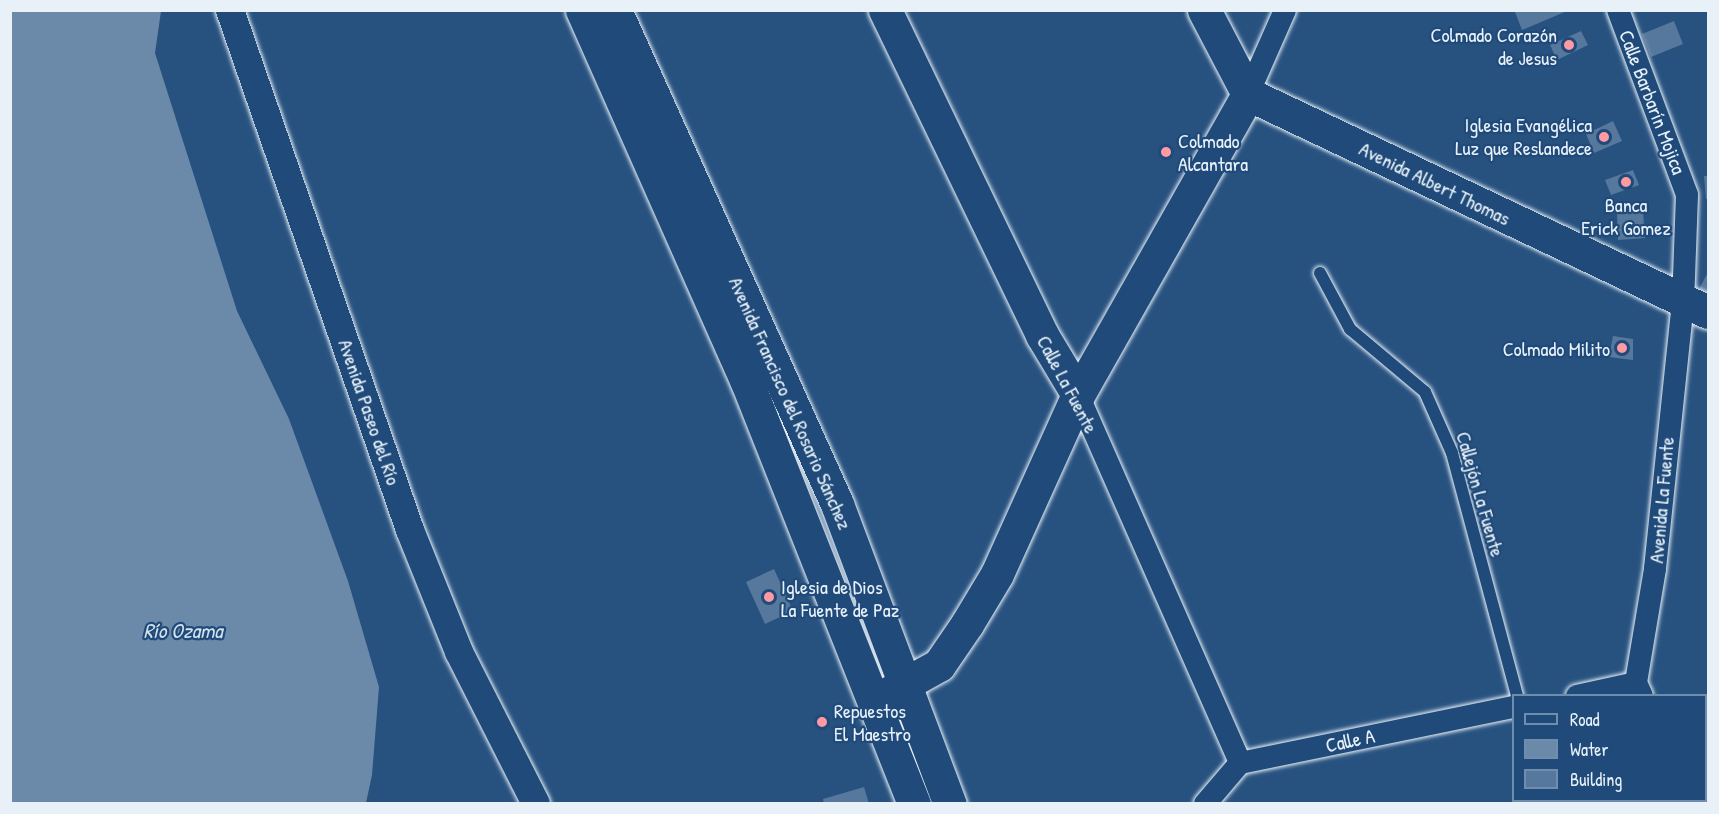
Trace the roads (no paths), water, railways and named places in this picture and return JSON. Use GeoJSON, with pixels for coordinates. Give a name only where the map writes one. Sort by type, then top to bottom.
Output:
{"type":"FeatureCollection","features":[{"type":"Feature","properties":{"kind":"main road","name":"Avenida Francisco del Rosario Sánchez"},"geometry":{"type":"LineString","coordinates":[[582,10],[747,382],[914,804]]}},
{"type":"Feature","properties":{"kind":"main road","name":"Avenida Francisco del Rosario Sánchez"},"geometry":{"type":"LineString","coordinates":[[615,10],[837,504],[950,804]]}},
{"type":"Feature","properties":{"kind":"main road","name":"Calle La Fuente"},"geometry":{"type":"LineString","coordinates":[[885,10],[1042,335],[1078,395]]}},
{"type":"Feature","properties":{"kind":"main road"},"geometry":{"type":"LineString","coordinates":[[874,700],[905,686],[939,665],[998,574],[1078,395],[1248,94],[1204,10]]}},
{"type":"Feature","properties":{"kind":"main road","name":"Avenida Albert Thomas"},"geometry":{"type":"LineString","coordinates":[[1248,94],[1696,307]]}},
{"type":"Feature","properties":{"kind":"street","name":"Avenida Paseo del Río"},"geometry":{"type":"LineString","coordinates":[[230,10],[410,530],[459,652],[536,804]]}},
{"type":"Feature","properties":{"kind":"street"},"geometry":{"type":"LineString","coordinates":[[1248,94],[1285,10]]}},
{"type":"Feature","properties":{"kind":"street","name":"Calle Barbarín Mojica"},"geometry":{"type":"LineString","coordinates":[[1618,10],[1688,195],[1696,307]]}},
{"type":"Feature","properties":{"kind":"street","name":"Avenida La Fuente"},"geometry":{"type":"LineString","coordinates":[[1639,689],[1655,569],[1696,307]]}},
{"type":"Feature","properties":{"kind":"street","name":"Calle La Fuente"},"geometry":{"type":"LineString","coordinates":[[1078,395],[1240,763]]}},
{"type":"Feature","properties":{"kind":"street"},"geometry":{"type":"LineString","coordinates":[[1595,694],[1639,689]]}},
{"type":"Feature","properties":{"kind":"street","name":"Calle A"},"geometry":{"type":"LineString","coordinates":[[1240,763],[1512,707]]}},
{"type":"Feature","properties":{"kind":"street"},"geometry":{"type":"LineString","coordinates":[[1205,804],[1240,763]]}},
{"type":"Feature","properties":{"kind":"lane","name":"Callejón La Fuente"},"geometry":{"type":"LineString","coordinates":[[1320,273],[1350,329],[1425,392],[1452,453],[1515,694]]}},
{"type":"Feature","properties":{"kind":"water","name":"Río Ozama"},"geometry":{"type":"Polygon","coordinates":[[[10,11],[161,11],[155,53],[237,311],[289,419],[348,581],[379,687],[372,775],[366,803],[11,803],[10,11]]]}},
{"type":"Feature","properties":{"kind":"place","name":"Colmado Corazón de Jesus"},"geometry":{"type":"Point","coordinates":[1569,45]}},
{"type":"Feature","properties":{"kind":"place","name":"Iglesia Evangélica Luz que Reslandece"},"geometry":{"type":"Point","coordinates":[1604,137]}},
{"type":"Feature","properties":{"kind":"place","name":"Colmado Alcantara"},"geometry":{"type":"Point","coordinates":[1166,152]}},
{"type":"Feature","properties":{"kind":"place","name":"Banca Erick Gomez"},"geometry":{"type":"Point","coordinates":[1626,182]}},
{"type":"Feature","properties":{"kind":"place","name":"Colmado Milito"},"geometry":{"type":"Point","coordinates":[1622,348]}},
{"type":"Feature","properties":{"kind":"place","name":"Iglesia de Dios La Fuente de Paz"},"geometry":{"type":"Point","coordinates":[769,597]}},
{"type":"Feature","properties":{"kind":"place","name":"Repuestos El Maestro"},"geometry":{"type":"Point","coordinates":[822,722]}}]}
